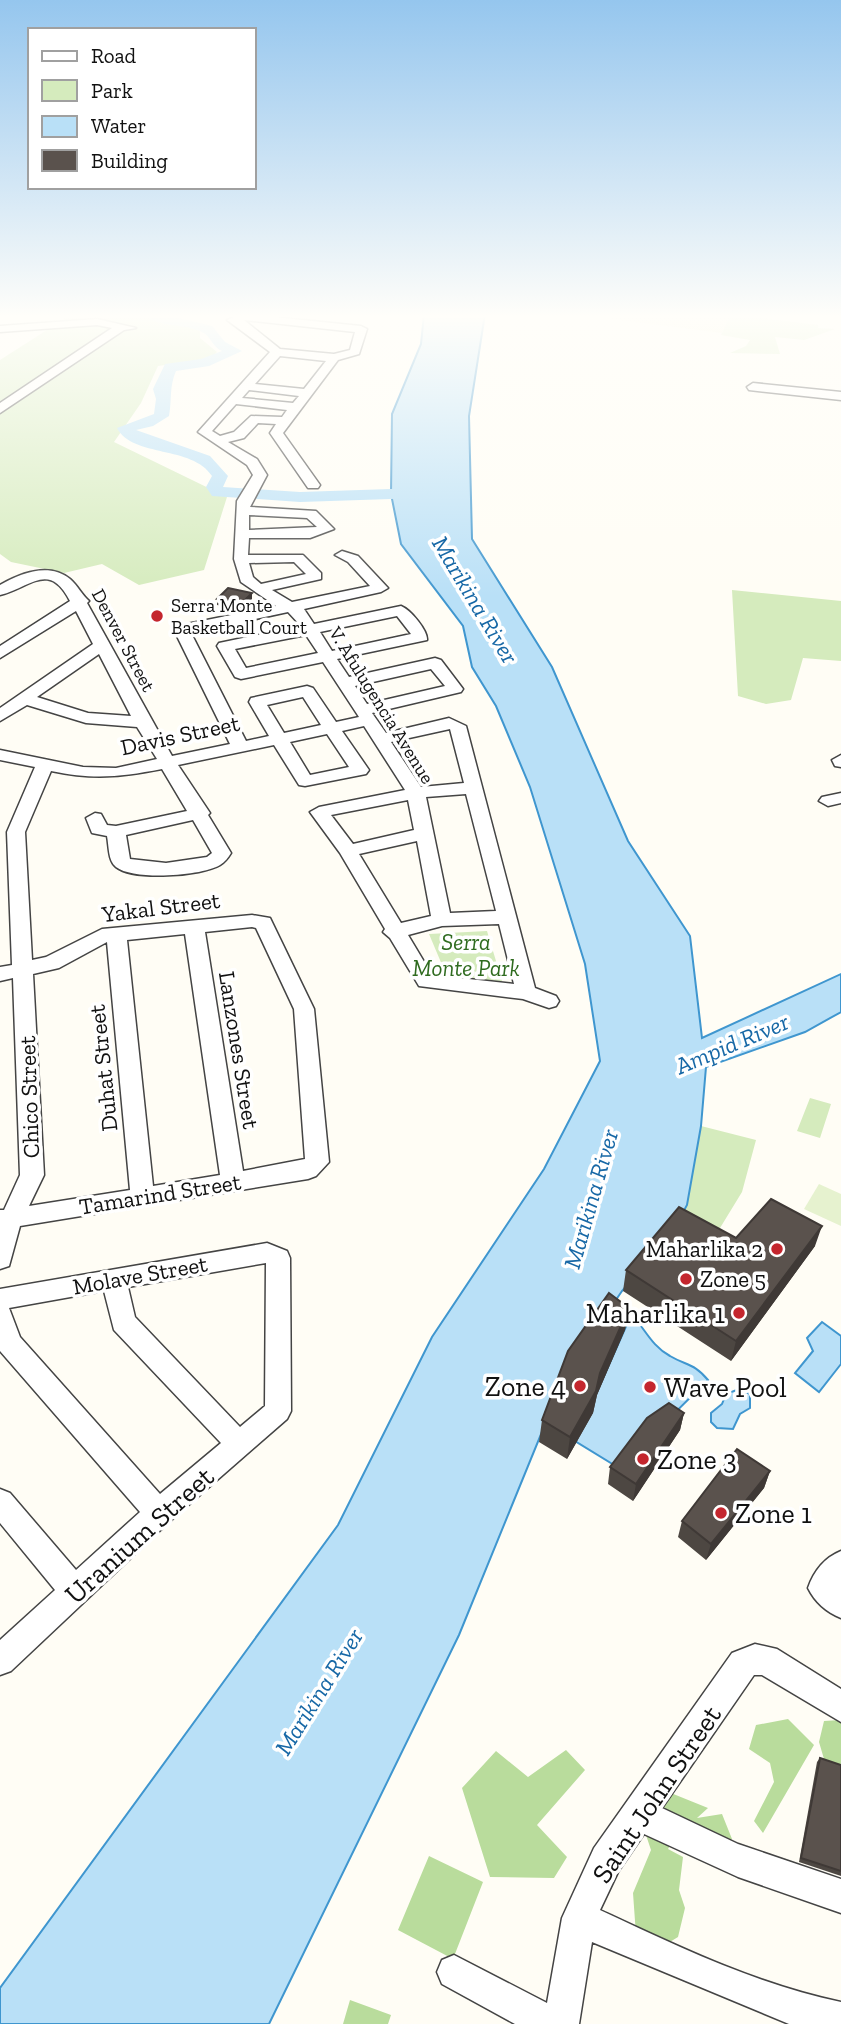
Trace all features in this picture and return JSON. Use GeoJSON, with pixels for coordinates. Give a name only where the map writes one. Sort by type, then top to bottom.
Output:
{"type":"FeatureCollection","features":[{"type":"Feature","properties":{"kind":"street"},"geometry":{"type":"LineString","coordinates":[[224,408],[204,432],[216,441],[271,458],[313,485]]}},
{"type":"Feature","properties":{"kind":"street"},"geometry":{"type":"LineString","coordinates":[[241,559],[298,558],[316,576],[258,589],[246,579],[241,559],[241,534],[246,501],[271,458],[275,433],[294,408]]}},
{"type":"Feature","properties":{"kind":"street"},"geometry":{"type":"LineString","coordinates":[[216,441],[239,435],[255,419],[284,421]]}},
{"type":"Feature","properties":{"kind":"street"},"geometry":{"type":"LineString","coordinates":[[241,534],[310,534],[327,529],[313,515],[246,501]]}},
{"type":"Feature","properties":{"kind":"street"},"geometry":{"type":"LineString","coordinates":[[241,748],[182,632],[194,626],[381,588],[353,559],[342,555]]}},
{"type":"Feature","properties":{"kind":"street"},"geometry":{"type":"LineString","coordinates":[[0,573],[19,580]]}},
{"type":"Feature","properties":{"kind":"street","name":"Denver Street"},"geometry":{"type":"LineString","coordinates":[[19,580],[37,574],[52,575],[66,582],[81,601],[143,722],[201,813],[222,853],[213,862],[134,870],[121,862],[116,832]]}},
{"type":"Feature","properties":{"kind":"street"},"geometry":{"type":"LineString","coordinates":[[0,591],[19,580]]}},
{"type":"Feature","properties":{"kind":"street","name":"V. Afulugencia Avenue"},"geometry":{"type":"LineString","coordinates":[[258,589],[293,607],[416,793],[442,920]]}},
{"type":"Feature","properties":{"kind":"street"},"geometry":{"type":"LineString","coordinates":[[0,653],[81,601]]}},
{"type":"Feature","properties":{"kind":"street"},"geometry":{"type":"LineString","coordinates":[[401,611],[421,637],[241,674],[225,646],[310,629],[401,611]]}},
{"type":"Feature","properties":{"kind":"street"},"geometry":{"type":"LineString","coordinates":[[0,716],[103,644]]}},
{"type":"Feature","properties":{"kind":"street","name":"Davis Street"},"geometry":{"type":"LineString","coordinates":[[0,755],[106,774],[332,728],[366,715],[455,689],[435,663],[345,683]]}},
{"type":"Feature","properties":{"kind":"street"},"geometry":{"type":"LineString","coordinates":[[307,691],[332,728],[360,770],[307,783],[257,702],[307,691]]}},
{"type":"Feature","properties":{"kind":"street"},"geometry":{"type":"LineString","coordinates":[[25,699],[86,718],[143,722]]}},
{"type":"Feature","properties":{"kind":"street"},"geometry":{"type":"LineString","coordinates":[[381,739],[454,724],[458,726],[526,992]]}},
{"type":"Feature","properties":{"kind":"street","name":"Chico Street"},"geometry":{"type":"LineString","coordinates":[[0,1259],[6,1219],[32,1175],[16,832],[45,765]]}},
{"type":"Feature","properties":{"kind":"street"},"geometry":{"type":"LineString","coordinates":[[473,788],[416,793],[319,812],[348,851],[422,978],[431,983],[526,992],[549,1001]]}},
{"type":"Feature","properties":{"kind":"street"},"geometry":{"type":"LineString","coordinates":[[95,818],[99,829],[116,832],[201,813]]}},
{"type":"Feature","properties":{"kind":"street"},"geometry":{"type":"LineString","coordinates":[[348,851],[423,834]]}},
{"type":"Feature","properties":{"kind":"street"},"geometry":{"type":"LineString","coordinates":[[393,932],[442,920],[508,917]]}},
{"type":"Feature","properties":{"kind":"street","name":"Yakal Street"},"geometry":{"type":"LineString","coordinates":[[0,974],[52,963],[102,936],[252,921],[263,923],[304,1009],[317,1163]]}},
{"type":"Feature","properties":{"kind":"street","name":"Lanzones Street"},"geometry":{"type":"LineString","coordinates":[[194,926],[233,1182]]}},
{"type":"Feature","properties":{"kind":"street","name":"Duhat Street"},"geometry":{"type":"LineString","coordinates":[[116,934],[142,1196]]}},
{"type":"Feature","properties":{"kind":"street","name":"Tamarind Street"},"geometry":{"type":"LineString","coordinates":[[6,1219],[308,1170],[317,1163]]}},
{"type":"Feature","properties":{"kind":"street","name":"Molave Street"},"geometry":{"type":"LineString","coordinates":[[0,1299],[267,1253],[278,1258],[278,1411]]}},
{"type":"Feature","properties":{"kind":"street"},"geometry":{"type":"LineString","coordinates":[[114,1278],[123,1322],[239,1444]]}},
{"type":"Feature","properties":{"kind":"street"},"geometry":{"type":"LineString","coordinates":[[0,1315],[9,1343],[159,1513]]}},
{"type":"Feature","properties":{"kind":"street","name":"Uranium Street"},"geometry":{"type":"LineString","coordinates":[[0,1660],[76,1593],[159,1513],[278,1411]]}},
{"type":"Feature","properties":{"kind":"street"},"geometry":{"type":"LineString","coordinates":[[0,1502],[76,1593]]}},
{"type":"Feature","properties":{"kind":"street","name":"Saint John Street"},"geometry":{"type":"LineString","coordinates":[[561,2024],[579,1918],[606,1860],[743,1664],[755,1659],[766,1660],[841,1707]]}},
{"type":"Feature","properties":{"kind":"street"},"geometry":{"type":"LineString","coordinates":[[640,1814],[671,1831],[771,1875],[841,1896]]}},
{"type":"Feature","properties":{"kind":"street"},"geometry":{"type":"LineString","coordinates":[[579,1918],[650,1951],[803,2012],[841,2020]]}},
{"type":"Feature","properties":{"kind":"street"},"geometry":{"type":"LineString","coordinates":[[454,1972],[551,2024]]}},
{"type":"Feature","properties":{"kind":"green space"},"geometry":{"type":"Polygon","coordinates":[[[0,408],[137,408],[114,442],[227,497],[204,570],[139,585],[102,564],[64,573],[11,562],[0,554],[0,408]]]}},
{"type":"Feature","properties":{"kind":"green space"},"geometry":{"type":"Polygon","coordinates":[[[732,590],[841,601],[841,661],[803,658],[791,700],[766,704],[738,696],[732,590]]]}},
{"type":"Feature","properties":{"kind":"green space","name":"Serra Monte Park"},"geometry":{"type":"Polygon","coordinates":[[[487,931],[502,981],[448,979],[429,934],[487,931]]]}},
{"type":"Feature","properties":{"kind":"green space"},"geometry":{"type":"Polygon","coordinates":[[[810,1098],[831,1104],[820,1138],[797,1131],[810,1098]]]}},
{"type":"Feature","properties":{"kind":"green space"},"geometry":{"type":"Polygon","coordinates":[[[701,1126],[756,1140],[742,1192],[709,1246],[675,1227],[687,1205],[701,1126]]]}},
{"type":"Feature","properties":{"kind":"green space"},"geometry":{"type":"Polygon","coordinates":[[[819,1184],[841,1194],[841,1226],[804,1209],[819,1184]]]}},
{"type":"Feature","properties":{"kind":"green space"},"geometry":{"type":"Polygon","coordinates":[[[788,1719],[814,1745],[763,1833],[754,1821],[774,1782],[770,1763],[749,1749],[756,1725],[788,1719]]]}},
{"type":"Feature","properties":{"kind":"green space"},"geometry":{"type":"Polygon","coordinates":[[[841,1720],[841,1766],[824,1759],[819,1742],[824,1721],[841,1720]]]}},
{"type":"Feature","properties":{"kind":"green space"},"geometry":{"type":"Polygon","coordinates":[[[566,1750],[585,1770],[537,1825],[567,1857],[554,1878],[490,1877],[462,1788],[496,1751],[528,1777],[566,1750]]]}},
{"type":"Feature","properties":{"kind":"green space"},"geometry":{"type":"Polygon","coordinates":[[[656,1787],[708,1808],[697,1818],[722,1814],[732,1839],[712,1851],[674,1839],[668,1849],[683,1857],[679,1890],[685,1908],[678,1937],[655,1951],[636,1935],[633,1893],[651,1850],[641,1820],[656,1787]]]}},
{"type":"Feature","properties":{"kind":"green space"},"geometry":{"type":"Polygon","coordinates":[[[429,1856],[483,1882],[453,1959],[398,1930],[429,1856]]]}},
{"type":"Feature","properties":{"kind":"green space"},"geometry":{"type":"Polygon","coordinates":[[[350,2000],[391,2015],[388,2024],[343,2024],[350,2000]]]}},
{"type":"Feature","properties":{"kind":"water"},"geometry":{"type":"Polygon","coordinates":[[[394,408],[470,408],[472,539],[552,667],[628,841],[690,936],[702,1038],[841,974],[841,1012],[805,1032],[706,1067],[701,1126],[687,1205],[675,1227],[622,1291],[566,1373],[459,1635],[269,2024],[0,2024],[0,1988],[338,1525],[432,1337],[544,1169],[600,1061],[585,964],[530,787],[496,706],[472,667],[463,626],[401,544],[391,494],[394,408]]]}},
{"type":"Feature","properties":{"kind":"water","name":"Wave Pool"},"geometry":{"type":"Polygon","coordinates":[[[628,1322],[638,1322],[665,1353],[694,1368],[708,1380],[619,1468],[575,1441],[628,1322]]]}},
{"type":"Feature","properties":{"kind":"water"},"geometry":{"type":"Polygon","coordinates":[[[822,1322],[841,1336],[841,1364],[819,1392],[795,1373],[813,1351],[807,1338],[822,1322]]]}},
{"type":"Feature","properties":{"kind":"water"},"geometry":{"type":"Polygon","coordinates":[[[739,1389],[750,1394],[750,1408],[740,1414],[733,1429],[717,1428],[711,1422],[711,1413],[722,1404],[726,1394],[739,1389]]]}},
{"type":"Feature","properties":{"kind":"building"},"geometry":{"type":"Polygon","coordinates":[[[228,588],[252,593],[241,604],[217,599],[228,588]]]}},
{"type":"Feature","properties":{"kind":"building"},"geometry":{"type":"Polygon","coordinates":[[[771,1199],[822,1226],[736,1341],[626,1270],[679,1207],[736,1238],[771,1199]]]}},
{"type":"Feature","properties":{"kind":"building","name":"Zone 4"},"geometry":{"type":"Polygon","coordinates":[[[609,1293],[629,1308],[600,1373],[596,1391],[570,1437],[542,1420],[568,1351],[609,1293]]]}},
{"type":"Feature","properties":{"kind":"building"},"geometry":{"type":"Polygon","coordinates":[[[669,1403],[684,1413],[636,1484],[610,1467],[647,1418],[669,1403]]]}},
{"type":"Feature","properties":{"kind":"building","name":"Zone 1"},"geometry":{"type":"Polygon","coordinates":[[[737,1449],[770,1471],[711,1544],[682,1521],[737,1449]]]}},
{"type":"Feature","properties":{"kind":"building"},"geometry":{"type":"Polygon","coordinates":[[[820,1758],[841,1765],[841,1871],[801,1858],[820,1758]]]}},
{"type":"Feature","properties":{"kind":"waterway"},"geometry":{"type":"LineString","coordinates":[[162,408],[161,416],[147,423],[125,428],[127,432],[158,445],[205,459],[220,476],[214,487],[218,492],[300,497],[421,493]]}},
{"type":"Feature","properties":{"kind":"place","name":"Serra Monte Basketball Court"},"geometry":{"type":"Point","coordinates":[157,616]}},
{"type":"Feature","properties":{"kind":"place","name":"Maharlika 2"},"geometry":{"type":"Point","coordinates":[777,1249]}},
{"type":"Feature","properties":{"kind":"place","name":"Zone 5"},"geometry":{"type":"Point","coordinates":[686,1279]}},
{"type":"Feature","properties":{"kind":"place","name":"Maharlika 1"},"geometry":{"type":"Point","coordinates":[739,1313]}},
{"type":"Feature","properties":{"kind":"place","name":"Zone 4"},"geometry":{"type":"Point","coordinates":[580,1386]}},
{"type":"Feature","properties":{"kind":"place","name":"Wave Pool"},"geometry":{"type":"Point","coordinates":[650,1387]}},
{"type":"Feature","properties":{"kind":"place","name":"Zone 3"},"geometry":{"type":"Point","coordinates":[643,1459]}},
{"type":"Feature","properties":{"kind":"place","name":"Zone 1"},"geometry":{"type":"Point","coordinates":[721,1513]}},
{"type":"Feature","properties":{"kind":"water label","name":"Marikina River"},"geometry":{"type":"Point","coordinates":[475,600]}},
{"type":"Feature","properties":{"kind":"water label","name":"Ampid River"},"geometry":{"type":"Point","coordinates":[732,1044]}},
{"type":"Feature","properties":{"kind":"water label","name":"Marikina River"},"geometry":{"type":"Point","coordinates":[591,1199]}},
{"type":"Feature","properties":{"kind":"water label","name":"Marikina River"},"geometry":{"type":"Point","coordinates":[319,1692]}}]}
